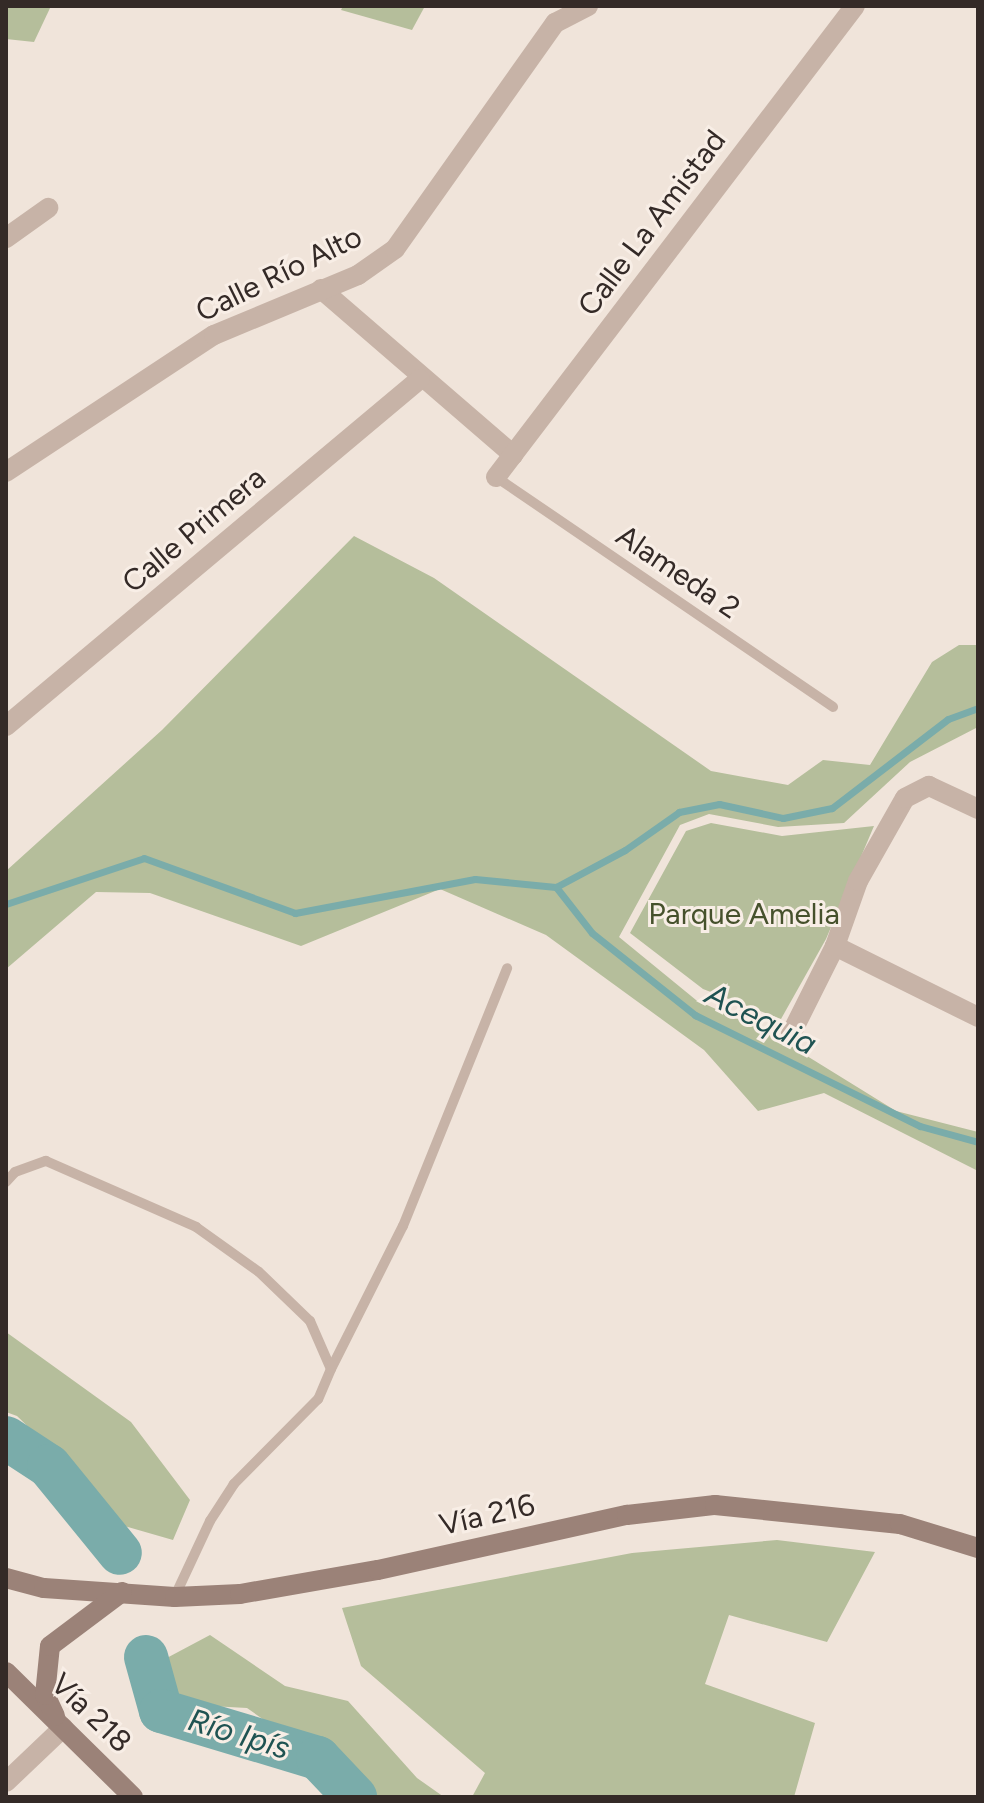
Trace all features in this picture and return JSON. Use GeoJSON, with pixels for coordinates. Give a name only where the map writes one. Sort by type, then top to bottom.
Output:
{"type":"FeatureCollection","features":[{"type":"Feature","properties":{"kind":"main road","name":"Vía 216"},"geometry":{"type":"LineString","coordinates":[[6,1578],[44,1588],[175,1597],[240,1594],[378,1570],[627,1515],[715,1505],[900,1524],[978,1548]]}},
{"type":"Feature","properties":{"kind":"main road"},"geometry":{"type":"LineString","coordinates":[[63,1728],[45,1695],[50,1646],[122,1592]]}},
{"type":"Feature","properties":{"kind":"main road","name":"Vía 218"},"geometry":{"type":"LineString","coordinates":[[6,1672],[133,1797]]}},
{"type":"Feature","properties":{"kind":"street","name":"Calle Río Alto"},"geometry":{"type":"LineString","coordinates":[[6,472],[214,335],[358,275],[395,249],[555,23],[588,6]]}},
{"type":"Feature","properties":{"kind":"street","name":"Calle La Amistad"},"geometry":{"type":"LineString","coordinates":[[496,477],[855,6]]}},
{"type":"Feature","properties":{"kind":"street"},"geometry":{"type":"LineString","coordinates":[[6,238],[48,208]]}},
{"type":"Feature","properties":{"kind":"street"},"geometry":{"type":"LineString","coordinates":[[321,289],[420,379],[513,455]]}},
{"type":"Feature","properties":{"kind":"street","name":"Calle Primera"},"geometry":{"type":"LineString","coordinates":[[6,726],[420,379]]}},
{"type":"Feature","properties":{"kind":"street"},"geometry":{"type":"LineString","coordinates":[[791,1034],[835,946],[858,881],[905,798],[929,786],[978,809]]}},
{"type":"Feature","properties":{"kind":"street"},"geometry":{"type":"LineString","coordinates":[[835,946],[978,1017]]}},
{"type":"Feature","properties":{"kind":"street"},"geometry":{"type":"LineString","coordinates":[[6,1782],[63,1728]]}},
{"type":"Feature","properties":{"kind":"lane","name":"Alameda 2"},"geometry":{"type":"LineString","coordinates":[[496,477],[833,707]]}},
{"type":"Feature","properties":{"kind":"lane"},"geometry":{"type":"LineString","coordinates":[[175,1597],[210,1521],[234,1484],[318,1399],[403,1226],[507,968]]}},
{"type":"Feature","properties":{"kind":"lane"},"geometry":{"type":"LineString","coordinates":[[6,1182],[15,1172],[46,1161],[196,1227],[259,1272],[310,1321],[331,1369]]}},
{"type":"Feature","properties":{"kind":"green space"},"geometry":{"type":"Polygon","coordinates":[[[6,6],[51,6],[34,42],[6,39],[6,6]]]}},
{"type":"Feature","properties":{"kind":"green space"},"geometry":{"type":"Polygon","coordinates":[[[343,6],[425,6],[412,30],[341,10],[343,6]]]}},
{"type":"Feature","properties":{"kind":"green space"},"geometry":{"type":"Polygon","coordinates":[[[354,536],[434,578],[711,771],[788,785],[823,760],[870,765],[932,662],[959,645],[978,645],[978,727],[910,762],[844,823],[778,827],[709,814],[680,825],[619,937],[696,1000],[773,1035],[896,1111],[978,1132],[978,1171],[824,1093],[758,1111],[704,1050],[546,935],[440,889],[301,946],[150,893],[96,892],[6,969],[6,871],[162,730],[354,536]]]}},
{"type":"Feature","properties":{"kind":"green space","name":"Parque Amelia"},"geometry":{"type":"Polygon","coordinates":[[[711,823],[782,836],[874,826],[826,939],[781,1019],[703,989],[630,933],[686,831],[711,823]]]}},
{"type":"Feature","properties":{"kind":"green space"},"geometry":{"type":"Polygon","coordinates":[[[6,1332],[131,1422],[190,1500],[173,1540],[114,1523],[79,1476],[17,1416],[6,1412],[6,1332]]]}},
{"type":"Feature","properties":{"kind":"green space"},"geometry":{"type":"Polygon","coordinates":[[[777,1540],[875,1552],[827,1642],[729,1615],[705,1684],[815,1723],[794,1797],[472,1797],[485,1773],[361,1666],[342,1608],[632,1553],[777,1540]]]}},
{"type":"Feature","properties":{"kind":"green space"},"geometry":{"type":"Polygon","coordinates":[[[210,1635],[285,1686],[348,1701],[417,1778],[444,1797],[357,1797],[318,1758],[247,1708],[174,1704],[163,1660],[210,1635]]]}},
{"type":"Feature","properties":{"kind":"waterway"},"geometry":{"type":"LineString","coordinates":[[6,904],[144,858],[295,913],[475,879],[556,887],[625,850],[679,812],[719,804],[783,818],[832,808],[948,719],[978,708]]}},
{"type":"Feature","properties":{"kind":"waterway","name":"Acequia"},"geometry":{"type":"LineString","coordinates":[[556,887],[592,933],[695,1015],[920,1126],[978,1142]]}},
{"type":"Feature","properties":{"kind":"waterway","name":"Río Ipís"},"geometry":{"type":"LineString","coordinates":[[6,1438],[49,1466],[120,1553]]}},
{"type":"Feature","properties":{"kind":"waterway","name":"Río Ipís"},"geometry":{"type":"LineString","coordinates":[[146,1657],[161,1711],[318,1758],[355,1797]]}}]}
